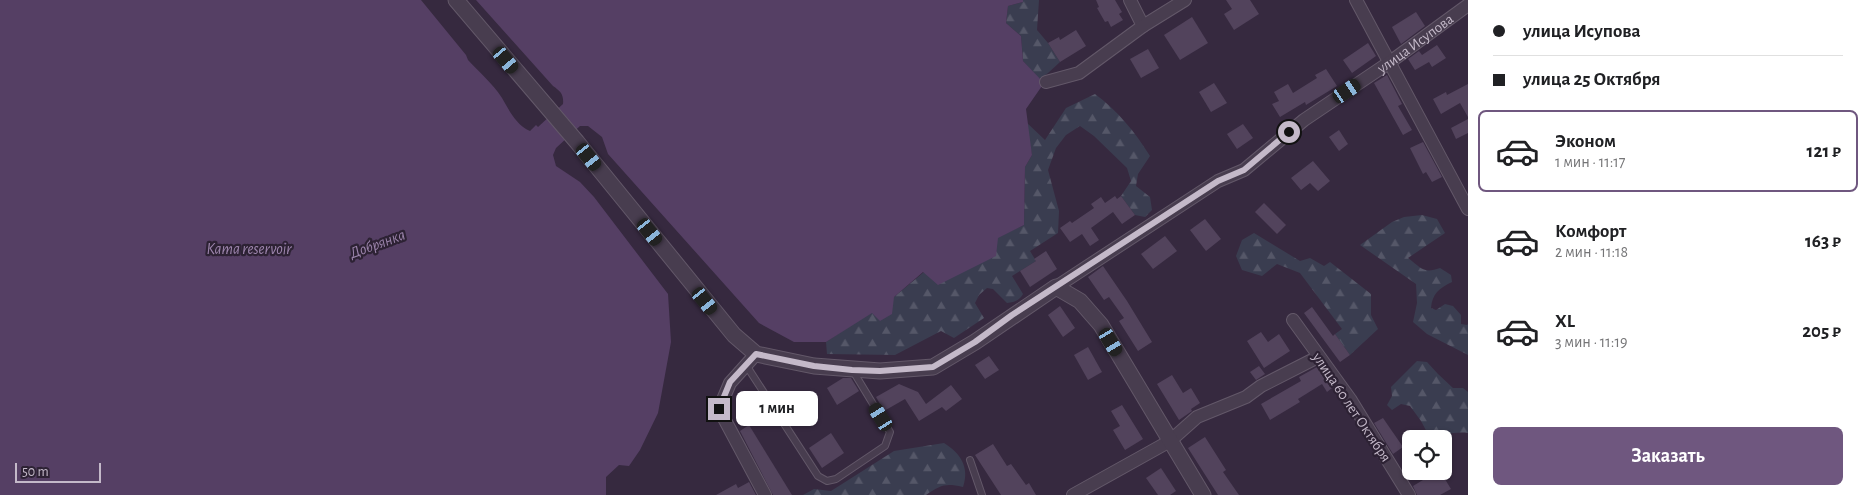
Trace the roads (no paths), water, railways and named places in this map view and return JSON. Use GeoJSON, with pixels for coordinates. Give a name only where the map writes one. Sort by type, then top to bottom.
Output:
{"type":"FeatureCollection","features":[{"type":"Feature","properties":{"kind":"street","name":"улица Исупова"},"geometry":{"type":"LineString","coordinates":[[456,0],[577,142],[734,335],[751,359],[852,370],[880,371],[933,367],[975,342],[1218,181],[1244,170],[1304,120],[1390,62],[1468,5]]}},
{"type":"Feature","properties":{"kind":"street"},"geometry":{"type":"LineString","coordinates":[[1130,0],[1143,26]]}},
{"type":"Feature","properties":{"kind":"street"},"geometry":{"type":"LineString","coordinates":[[1046,82],[1079,73],[1143,26],[1185,0]]}},
{"type":"Feature","properties":{"kind":"street"},"geometry":{"type":"LineString","coordinates":[[1356,0],[1468,209]]}},
{"type":"Feature","properties":{"kind":"street"},"geometry":{"type":"LineString","coordinates":[[1056,287],[1080,301],[1101,325],[1203,495]]}},
{"type":"Feature","properties":{"kind":"street","name":"улица 60 лет Октября"},"geometry":{"type":"LineString","coordinates":[[1293,320],[1350,399],[1409,495]]}},
{"type":"Feature","properties":{"kind":"street"},"geometry":{"type":"LineString","coordinates":[[1074,495],[1170,441],[1196,417],[1246,397],[1261,386],[1318,357]]}},
{"type":"Feature","properties":{"kind":"street"},"geometry":{"type":"LineString","coordinates":[[751,359],[730,382],[719,409],[765,495]]}},
{"type":"Feature","properties":{"kind":"lane"},"geometry":{"type":"LineString","coordinates":[[751,359],[818,476],[827,481],[836,479],[885,446],[890,432],[852,370]]}},
{"type":"Feature","properties":{"kind":"lane"},"geometry":{"type":"LineString","coordinates":[[970,460],[982,495]]}},
{"type":"Feature","properties":{"kind":"water","name":"Kama reservoir"},"geometry":{"type":"Polygon","coordinates":[[[0,0],[421,0],[466,55],[468,60],[498,93],[517,121],[530,131],[536,125],[538,127],[563,104],[562,95],[476,0],[1023,0],[1023,2],[1008,6],[1006,23],[1021,36],[1023,61],[1044,83],[1026,109],[1032,155],[1025,167],[1024,225],[998,238],[996,256],[938,285],[923,272],[894,297],[892,314],[880,321],[872,313],[826,342],[794,342],[759,323],[608,154],[602,137],[588,126],[580,126],[556,148],[553,155],[556,166],[580,182],[594,197],[668,294],[671,342],[658,413],[640,450],[629,466],[619,465],[606,477],[606,495],[0,495],[0,0]]]}},
{"type":"Feature","properties":{"kind":"water label","name":"Добрянка"},"geometry":{"type":"Point","coordinates":[377,243]}}]}
